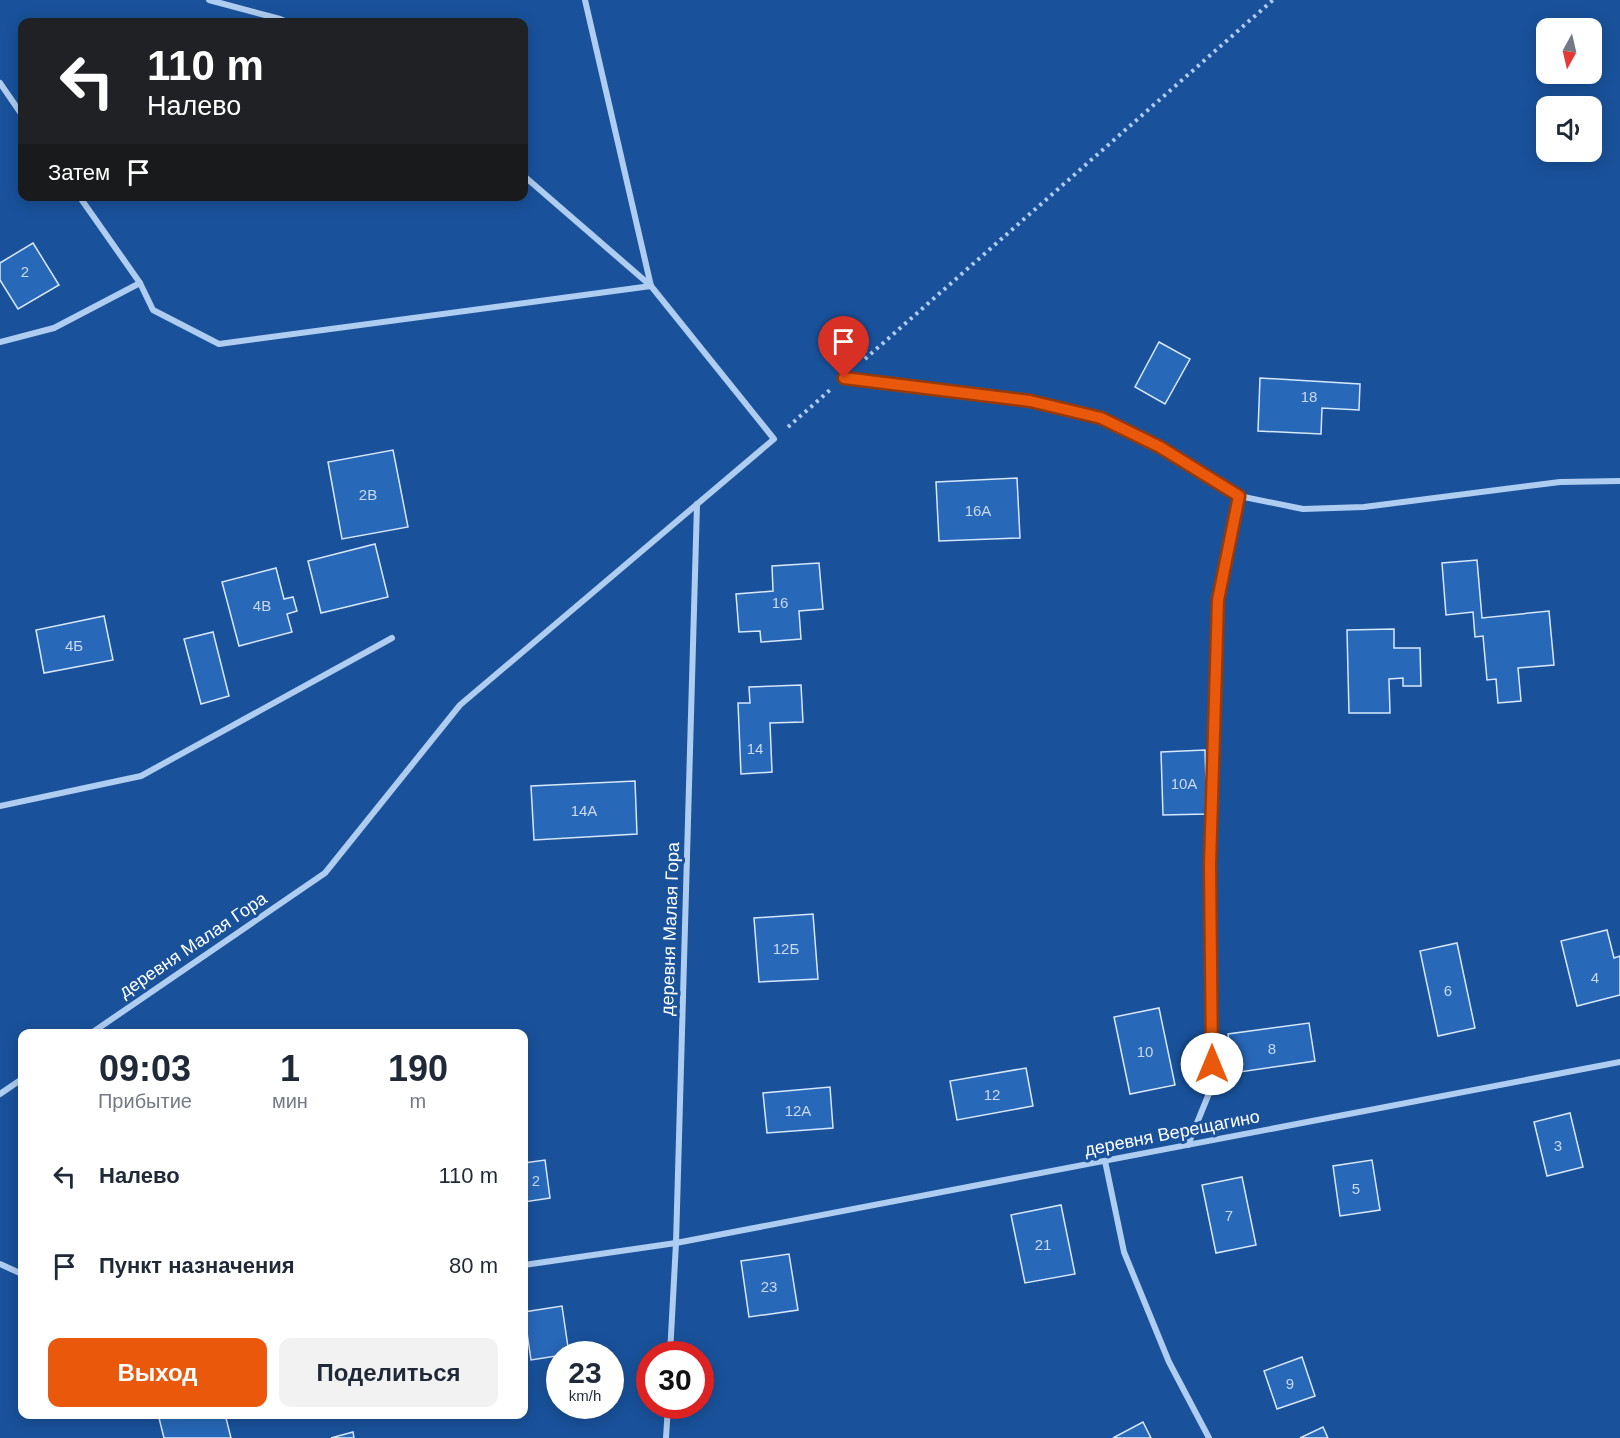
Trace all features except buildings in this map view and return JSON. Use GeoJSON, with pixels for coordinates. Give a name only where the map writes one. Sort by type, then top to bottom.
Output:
{"type":"FeatureCollection","features":[{"type":"Feature","properties":{"kind":"street"},"geometry":{"type":"LineString","coordinates":[[209,0],[276,18]]}},
{"type":"Feature","properties":{"kind":"street"},"geometry":{"type":"LineString","coordinates":[[585,0],[651,286]]}},
{"type":"Feature","properties":{"kind":"street"},"geometry":{"type":"LineString","coordinates":[[0,83],[18,109]]}},
{"type":"Feature","properties":{"kind":"street"},"geometry":{"type":"LineString","coordinates":[[528,179],[651,286],[774,439]]}},
{"type":"Feature","properties":{"kind":"street"},"geometry":{"type":"LineString","coordinates":[[83,201],[140,283],[153,310],[219,344],[651,286]]}},
{"type":"Feature","properties":{"kind":"street"},"geometry":{"type":"LineString","coordinates":[[0,342],[54,328],[140,283]]}},
{"type":"Feature","properties":{"kind":"street"},"geometry":{"type":"LineString","coordinates":[[844,378],[1030,401],[1101,418],[1160,447],[1239,496],[1303,509],[1364,507],[1560,483],[1620,481]]}},
{"type":"Feature","properties":{"kind":"street","name":"деревня Малая Гора"},"geometry":{"type":"LineString","coordinates":[[97,1029],[325,873],[460,705],[774,439]]}},
{"type":"Feature","properties":{"kind":"street"},"geometry":{"type":"LineString","coordinates":[[1188,1145],[1212,1086],[1210,865],[1218,600],[1239,496]]}},
{"type":"Feature","properties":{"kind":"street","name":"деревня Малая Гора"},"geometry":{"type":"LineString","coordinates":[[671,1341],[676,1243],[697,504]]}},
{"type":"Feature","properties":{"kind":"street"},"geometry":{"type":"LineString","coordinates":[[0,806],[141,776],[392,638]]}},
{"type":"Feature","properties":{"kind":"street","name":"деревня Верещагино"},"geometry":{"type":"LineString","coordinates":[[528,1264],[730,1233],[1620,1062]]}},
{"type":"Feature","properties":{"kind":"street"},"geometry":{"type":"LineString","coordinates":[[0,1094],[18,1082]]}},
{"type":"Feature","properties":{"kind":"street"},"geometry":{"type":"LineString","coordinates":[[1105,1161],[1124,1252],[1169,1362],[1209,1438]]}},
{"type":"Feature","properties":{"kind":"street"},"geometry":{"type":"LineString","coordinates":[[0,1264],[18,1272]]}},
{"type":"Feature","properties":{"kind":"street"},"geometry":{"type":"LineString","coordinates":[[666,1438],[667,1419]]}},
{"type":"Feature","properties":{"kind":"path"},"geometry":{"type":"LineString","coordinates":[[774,439],[1273,0]]}},
{"type":"Feature","properties":{"kind":"route"},"geometry":{"type":"LineString","coordinates":[[844,378],[1030,401],[1101,418],[1160,447],[1239,496],[1218,600],[1210,865],[1212,1064]]}}]}
